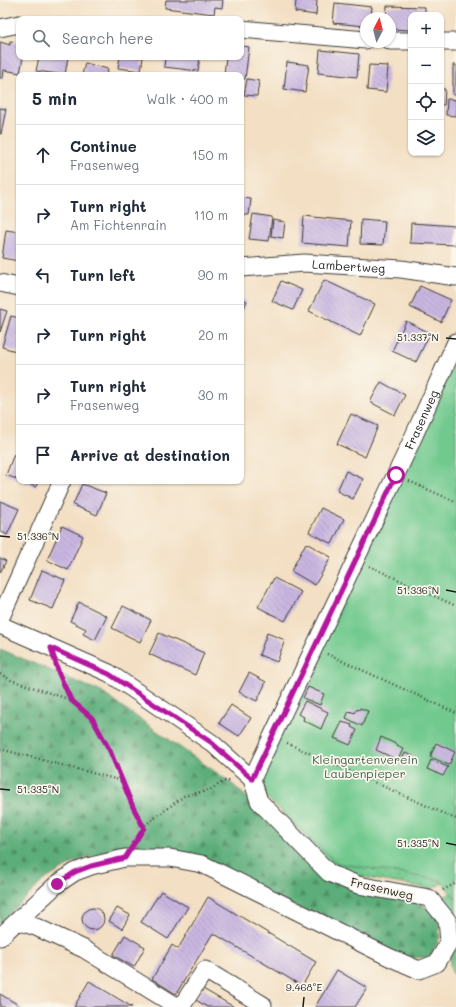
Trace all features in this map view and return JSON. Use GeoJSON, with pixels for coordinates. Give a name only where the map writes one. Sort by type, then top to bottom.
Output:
{"type":"FeatureCollection","features":[{"type":"Feature","properties":{"kind":"street"},"geometry":{"type":"LineString","coordinates":[[0,28],[16,25]]}},
{"type":"Feature","properties":{"kind":"street"},"geometry":{"type":"LineString","coordinates":[[244,29],[360,39]]}},
{"type":"Feature","properties":{"kind":"street"},"geometry":{"type":"LineString","coordinates":[[396,41],[408,41]]}},
{"type":"Feature","properties":{"kind":"street"},"geometry":{"type":"LineString","coordinates":[[444,42],[456,42]]}},
{"type":"Feature","properties":{"kind":"street","name":"Lambertweg"},"geometry":{"type":"LineString","coordinates":[[244,268],[304,263],[401,269],[456,277]]}},
{"type":"Feature","properties":{"kind":"street"},"geometry":{"type":"LineString","coordinates":[[0,284],[16,287]]}},
{"type":"Feature","properties":{"kind":"street","name":"Frasenweg"},"geometry":{"type":"LineString","coordinates":[[0,938],[57,884],[75,872],[91,866],[125,858],[170,858],[202,864],[389,957],[419,970],[437,963],[448,942],[447,920],[429,898],[358,885],[329,873],[259,801],[252,779],[396,475],[456,342]]}},
{"type":"Feature","properties":{"kind":"street"},"geometry":{"type":"LineString","coordinates":[[0,619],[61,484]]}},
{"type":"Feature","properties":{"kind":"street"},"geometry":{"type":"LineString","coordinates":[[0,625],[109,674],[212,743],[252,779]]}},
{"type":"Feature","properties":{"kind":"street"},"geometry":{"type":"LineString","coordinates":[[17,921],[36,927],[84,949],[174,1006],[205,970],[263,1005]]}},
{"type":"Feature","properties":{"kind":"path"},"geometry":{"type":"LineString","coordinates":[[396,475],[456,502]]}},
{"type":"Feature","properties":{"kind":"path"},"geometry":{"type":"LineString","coordinates":[[356,559],[456,606]]}},
{"type":"Feature","properties":{"kind":"path"},"geometry":{"type":"LineString","coordinates":[[51,648],[59,674],[71,700]]}},
{"type":"Feature","properties":{"kind":"path"},"geometry":{"type":"LineString","coordinates":[[314,648],[456,713]]}},
{"type":"Feature","properties":{"kind":"path"},"geometry":{"type":"LineString","coordinates":[[0,674],[11,680],[71,700],[92,718],[110,751],[133,807],[144,826]]}},
{"type":"Feature","properties":{"kind":"path"},"geometry":{"type":"LineString","coordinates":[[272,735],[456,819]]}},
{"type":"Feature","properties":{"kind":"path"},"geometry":{"type":"LineString","coordinates":[[0,749],[123,781]]}},
{"type":"Feature","properties":{"kind":"path"},"geometry":{"type":"LineString","coordinates":[[125,858],[144,826],[184,796],[210,790]]}},
{"type":"Feature","properties":{"kind":"green space","name":"Kleingartenverein Laubenpieper"},"geometry":{"type":"Polygon","coordinates":[[[456,360],[456,899],[440,880],[337,863],[264,795],[261,774],[456,360]]]}},
{"type":"Feature","properties":{"kind":"green space"},"geometry":{"type":"Polygon","coordinates":[[[0,649],[101,692],[231,783],[257,807],[326,877],[420,903],[438,917],[440,937],[430,957],[406,958],[171,850],[128,848],[105,851],[73,863],[44,880],[3,920],[0,926],[0,649]]]}},
{"type":"Feature","properties":{"kind":"green space"},"geometry":{"type":"Polygon","coordinates":[[[281,813],[440,880],[442,883],[431,889],[357,876],[334,867],[281,813]]]}},
{"type":"Feature","properties":{"kind":"green space"},"geometry":{"type":"Polygon","coordinates":[[[451,893],[456,899],[456,925],[451,910],[442,898],[451,893]]]}},
{"type":"Feature","properties":{"kind":"green space"},"geometry":{"type":"Polygon","coordinates":[[[456,935],[456,978],[452,973],[450,963],[456,935]]]}},
{"type":"Feature","properties":{"kind":"building"},"geometry":{"type":"Polygon","coordinates":[[[166,0],[223,0],[222,8],[215,7],[214,14],[165,8],[166,0]]]}},
{"type":"Feature","properties":{"kind":"building"},"geometry":{"type":"Polygon","coordinates":[[[296,0],[317,0],[316,15],[295,12],[296,0]]]}},
{"type":"Feature","properties":{"kind":"building"},"geometry":{"type":"Polygon","coordinates":[[[335,3],[372,7],[372,12],[360,12],[360,25],[333,23],[335,3]]]}},
{"type":"Feature","properties":{"kind":"building"},"geometry":{"type":"Polygon","coordinates":[[[387,6],[425,7],[425,12],[408,12],[408,30],[396,29],[396,12],[386,12],[387,6]]]}},
{"type":"Feature","properties":{"kind":"building"},"geometry":{"type":"Polygon","coordinates":[[[10,41],[16,42],[16,60],[22,60],[20,72],[4,70],[3,78],[0,78],[0,42],[10,45],[10,41]]]}},
{"type":"Feature","properties":{"kind":"building"},"geometry":{"type":"Polygon","coordinates":[[[244,46],[249,47],[245,79],[244,72],[224,72],[226,60],[244,60],[244,46]]]}},
{"type":"Feature","properties":{"kind":"building"},"geometry":{"type":"Polygon","coordinates":[[[320,50],[359,54],[357,77],[318,73],[320,50]]]}},
{"type":"Feature","properties":{"kind":"building"},"geometry":{"type":"Polygon","coordinates":[[[38,60],[68,60],[66,72],[36,71],[38,60]]]}},
{"type":"Feature","properties":{"kind":"building"},"geometry":{"type":"Polygon","coordinates":[[[119,60],[143,60],[141,71],[118,68],[119,60]]]}},
{"type":"Feature","properties":{"kind":"building"},"geometry":{"type":"Polygon","coordinates":[[[165,60],[200,60],[198,71],[164,67],[165,60]]]}},
{"type":"Feature","properties":{"kind":"building"},"geometry":{"type":"Polygon","coordinates":[[[287,62],[309,65],[305,92],[284,89],[287,62]]]}},
{"type":"Feature","properties":{"kind":"building"},"geometry":{"type":"Polygon","coordinates":[[[85,63],[108,69],[108,72],[83,72],[85,63]]]}},
{"type":"Feature","properties":{"kind":"building"},"geometry":{"type":"Polygon","coordinates":[[[369,65],[388,66],[386,92],[367,90],[369,65]]]}},
{"type":"Feature","properties":{"kind":"building"},"geometry":{"type":"Polygon","coordinates":[[[453,65],[456,65],[456,95],[453,95],[453,65]]]}},
{"type":"Feature","properties":{"kind":"building"},"geometry":{"type":"Polygon","coordinates":[[[247,79],[259,81],[257,96],[244,95],[247,79]]]}},
{"type":"Feature","properties":{"kind":"building"},"geometry":{"type":"Polygon","coordinates":[[[447,99],[456,100],[456,116],[446,115],[447,99]]]}},
{"type":"Feature","properties":{"kind":"building"},"geometry":{"type":"Polygon","coordinates":[[[0,108],[6,109],[1,134],[0,134],[0,108]]]}},
{"type":"Feature","properties":{"kind":"building"},"geometry":{"type":"Polygon","coordinates":[[[244,198],[251,199],[249,215],[244,214],[244,198]]]}},
{"type":"Feature","properties":{"kind":"building"},"geometry":{"type":"Polygon","coordinates":[[[253,214],[272,217],[269,241],[249,239],[253,214]]]}},
{"type":"Feature","properties":{"kind":"building"},"geometry":{"type":"Polygon","coordinates":[[[304,216],[351,221],[349,247],[302,243],[304,216]]]}},
{"type":"Feature","properties":{"kind":"building"},"geometry":{"type":"Polygon","coordinates":[[[361,219],[385,221],[383,245],[360,244],[361,219]]]}},
{"type":"Feature","properties":{"kind":"building"},"geometry":{"type":"Polygon","coordinates":[[[273,220],[285,222],[283,238],[271,236],[273,220]]]}},
{"type":"Feature","properties":{"kind":"building"},"geometry":{"type":"Polygon","coordinates":[[[411,223],[456,226],[456,245],[410,243],[411,223]]]}},
{"type":"Feature","properties":{"kind":"building"},"geometry":{"type":"Polygon","coordinates":[[[6,230],[16,232],[16,260],[2,258],[6,230]]]}},
{"type":"Feature","properties":{"kind":"building"},"geometry":{"type":"Polygon","coordinates":[[[324,280],[375,304],[360,336],[309,311],[324,280]]]}},
{"type":"Feature","properties":{"kind":"building"},"geometry":{"type":"Polygon","coordinates":[[[281,281],[302,290],[293,310],[272,301],[281,281]]]}},
{"type":"Feature","properties":{"kind":"building"},"geometry":{"type":"Polygon","coordinates":[[[420,286],[451,300],[441,322],[410,307],[420,286]]]}},
{"type":"Feature","properties":{"kind":"building"},"geometry":{"type":"Polygon","coordinates":[[[244,300],[247,301],[244,308],[244,300]]]}},
{"type":"Feature","properties":{"kind":"building"},"geometry":{"type":"Polygon","coordinates":[[[0,309],[7,311],[0,332],[0,309]]]}},
{"type":"Feature","properties":{"kind":"building"},"geometry":{"type":"Polygon","coordinates":[[[11,316],[16,317],[16,351],[2,347],[11,316]]]}},
{"type":"Feature","properties":{"kind":"building"},"geometry":{"type":"Polygon","coordinates":[[[406,321],[430,333],[416,362],[392,351],[406,321]]]}},
{"type":"Feature","properties":{"kind":"building"},"geometry":{"type":"Polygon","coordinates":[[[381,382],[405,395],[395,415],[370,402],[381,382]]]}},
{"type":"Feature","properties":{"kind":"building"},"geometry":{"type":"Polygon","coordinates":[[[351,414],[378,426],[365,457],[337,444],[351,414]]]}},
{"type":"Feature","properties":{"kind":"building"},"geometry":{"type":"Polygon","coordinates":[[[14,454],[16,455],[16,479],[6,475],[14,454]]]}},
{"type":"Feature","properties":{"kind":"building"},"geometry":{"type":"Polygon","coordinates":[[[346,471],[363,479],[353,499],[337,491],[346,471]]]}},
{"type":"Feature","properties":{"kind":"building"},"geometry":{"type":"Polygon","coordinates":[[[29,484],[37,484],[36,487],[29,484]]]}},
{"type":"Feature","properties":{"kind":"building"},"geometry":{"type":"Polygon","coordinates":[[[82,484],[106,493],[97,515],[73,505],[82,484]]]}},
{"type":"Feature","properties":{"kind":"building"},"geometry":{"type":"Polygon","coordinates":[[[0,501],[19,509],[7,535],[0,531],[0,501]]]}},
{"type":"Feature","properties":{"kind":"building"},"geometry":{"type":"Polygon","coordinates":[[[321,508],[344,519],[332,544],[309,532],[321,508]]]}},
{"type":"Feature","properties":{"kind":"building"},"geometry":{"type":"Polygon","coordinates":[[[62,526],[83,536],[68,570],[47,560],[62,526]]]}},
{"type":"Feature","properties":{"kind":"building"},"geometry":{"type":"Polygon","coordinates":[[[306,543],[331,557],[315,585],[291,571],[306,543]]]}},
{"type":"Feature","properties":{"kind":"building"},"geometry":{"type":"Polygon","coordinates":[[[0,558],[6,561],[0,573],[0,558]]]}},
{"type":"Feature","properties":{"kind":"building"},"geometry":{"type":"Polygon","coordinates":[[[42,570],[65,580],[53,609],[30,600],[42,570]]]}},
{"type":"Feature","properties":{"kind":"building"},"geometry":{"type":"Polygon","coordinates":[[[274,578],[301,592],[285,621],[258,607],[274,578]]]}},
{"type":"Feature","properties":{"kind":"building"},"geometry":{"type":"Polygon","coordinates":[[[79,602],[107,616],[95,640],[83,634],[86,629],[70,621],[79,602]]]}},
{"type":"Feature","properties":{"kind":"building"},"geometry":{"type":"Polygon","coordinates":[[[123,606],[151,620],[140,642],[112,628],[123,606]]]}},
{"type":"Feature","properties":{"kind":"building"},"geometry":{"type":"Polygon","coordinates":[[[159,633],[204,653],[195,675],[149,654],[159,633]]]}},
{"type":"Feature","properties":{"kind":"building"},"geometry":{"type":"Polygon","coordinates":[[[267,633],[285,640],[277,662],[259,655],[267,633]]]}},
{"type":"Feature","properties":{"kind":"building"},"geometry":{"type":"Polygon","coordinates":[[[249,673],[266,682],[257,701],[239,692],[249,673]]]}},
{"type":"Feature","properties":{"kind":"building"},"geometry":{"type":"Polygon","coordinates":[[[308,687],[324,694],[320,705],[303,698],[308,687]]]}},
{"type":"Feature","properties":{"kind":"building"},"geometry":{"type":"Polygon","coordinates":[[[305,701],[328,712],[321,729],[303,720],[304,717],[298,714],[305,701]]]}},
{"type":"Feature","properties":{"kind":"building"},"geometry":{"type":"Polygon","coordinates":[[[231,705],[251,718],[239,736],[219,723],[231,705]]]}},
{"type":"Feature","properties":{"kind":"building"},"geometry":{"type":"Polygon","coordinates":[[[360,708],[368,711],[362,726],[346,718],[349,711],[355,713],[357,709],[359,710],[360,708]]]}},
{"type":"Feature","properties":{"kind":"building"},"geometry":{"type":"Polygon","coordinates":[[[342,722],[352,725],[351,727],[357,730],[350,745],[334,738],[342,722]]]}},
{"type":"Feature","properties":{"kind":"building"},"geometry":{"type":"Polygon","coordinates":[[[381,737],[403,749],[398,760],[376,750],[381,737]]]}},
{"type":"Feature","properties":{"kind":"building"},"geometry":{"type":"Polygon","coordinates":[[[436,743],[455,752],[449,765],[430,757],[436,743]]]}},
{"type":"Feature","properties":{"kind":"building"},"geometry":{"type":"Polygon","coordinates":[[[405,753],[413,756],[409,763],[402,760],[405,753]]]}},
{"type":"Feature","properties":{"kind":"building"},"geometry":{"type":"Polygon","coordinates":[[[431,760],[448,767],[443,776],[427,769],[431,760]]]}},
{"type":"Feature","properties":{"kind":"building"},"geometry":{"type":"Polygon","coordinates":[[[161,891],[188,907],[168,939],[141,922],[161,891]]]}},
{"type":"Feature","properties":{"kind":"building"},"geometry":{"type":"Polygon","coordinates":[[[208,897],[316,962],[302,986],[213,933],[176,994],[152,979],[172,945],[178,949],[208,897]]]}},
{"type":"Feature","properties":{"kind":"building"},"geometry":{"type":"Polygon","coordinates":[[[93,908],[101,911],[104,919],[101,927],[93,930],[85,927],[82,919],[85,911],[93,908]]]}},
{"type":"Feature","properties":{"kind":"building"},"geometry":{"type":"Polygon","coordinates":[[[117,908],[130,915],[122,929],[109,921],[117,908]]]}},
{"type":"Feature","properties":{"kind":"building"},"geometry":{"type":"Polygon","coordinates":[[[125,935],[145,947],[134,967],[113,955],[125,935]]]}},
{"type":"Feature","properties":{"kind":"building"},"geometry":{"type":"Polygon","coordinates":[[[337,970],[367,988],[355,1007],[315,1007],[337,970]]]}},
{"type":"Feature","properties":{"kind":"building"},"geometry":{"type":"Polygon","coordinates":[[[89,981],[132,1007],[74,1007],[89,981]]]}},
{"type":"Feature","properties":{"kind":"building"},"geometry":{"type":"Polygon","coordinates":[[[203,989],[234,1007],[207,1007],[196,1000],[203,989]]]}},
{"type":"Feature","properties":{"kind":"building"},"geometry":{"type":"Polygon","coordinates":[[[0,994],[22,1007],[0,1007],[0,994]]]}},
{"type":"Feature","properties":{"kind":"route"},"geometry":{"type":"LineString","coordinates":[[57,884],[75,872],[91,866],[125,858],[144,826],[133,807],[110,751],[92,718],[71,700],[59,674],[51,648],[109,674],[212,743],[252,779],[396,475]]}}]}
